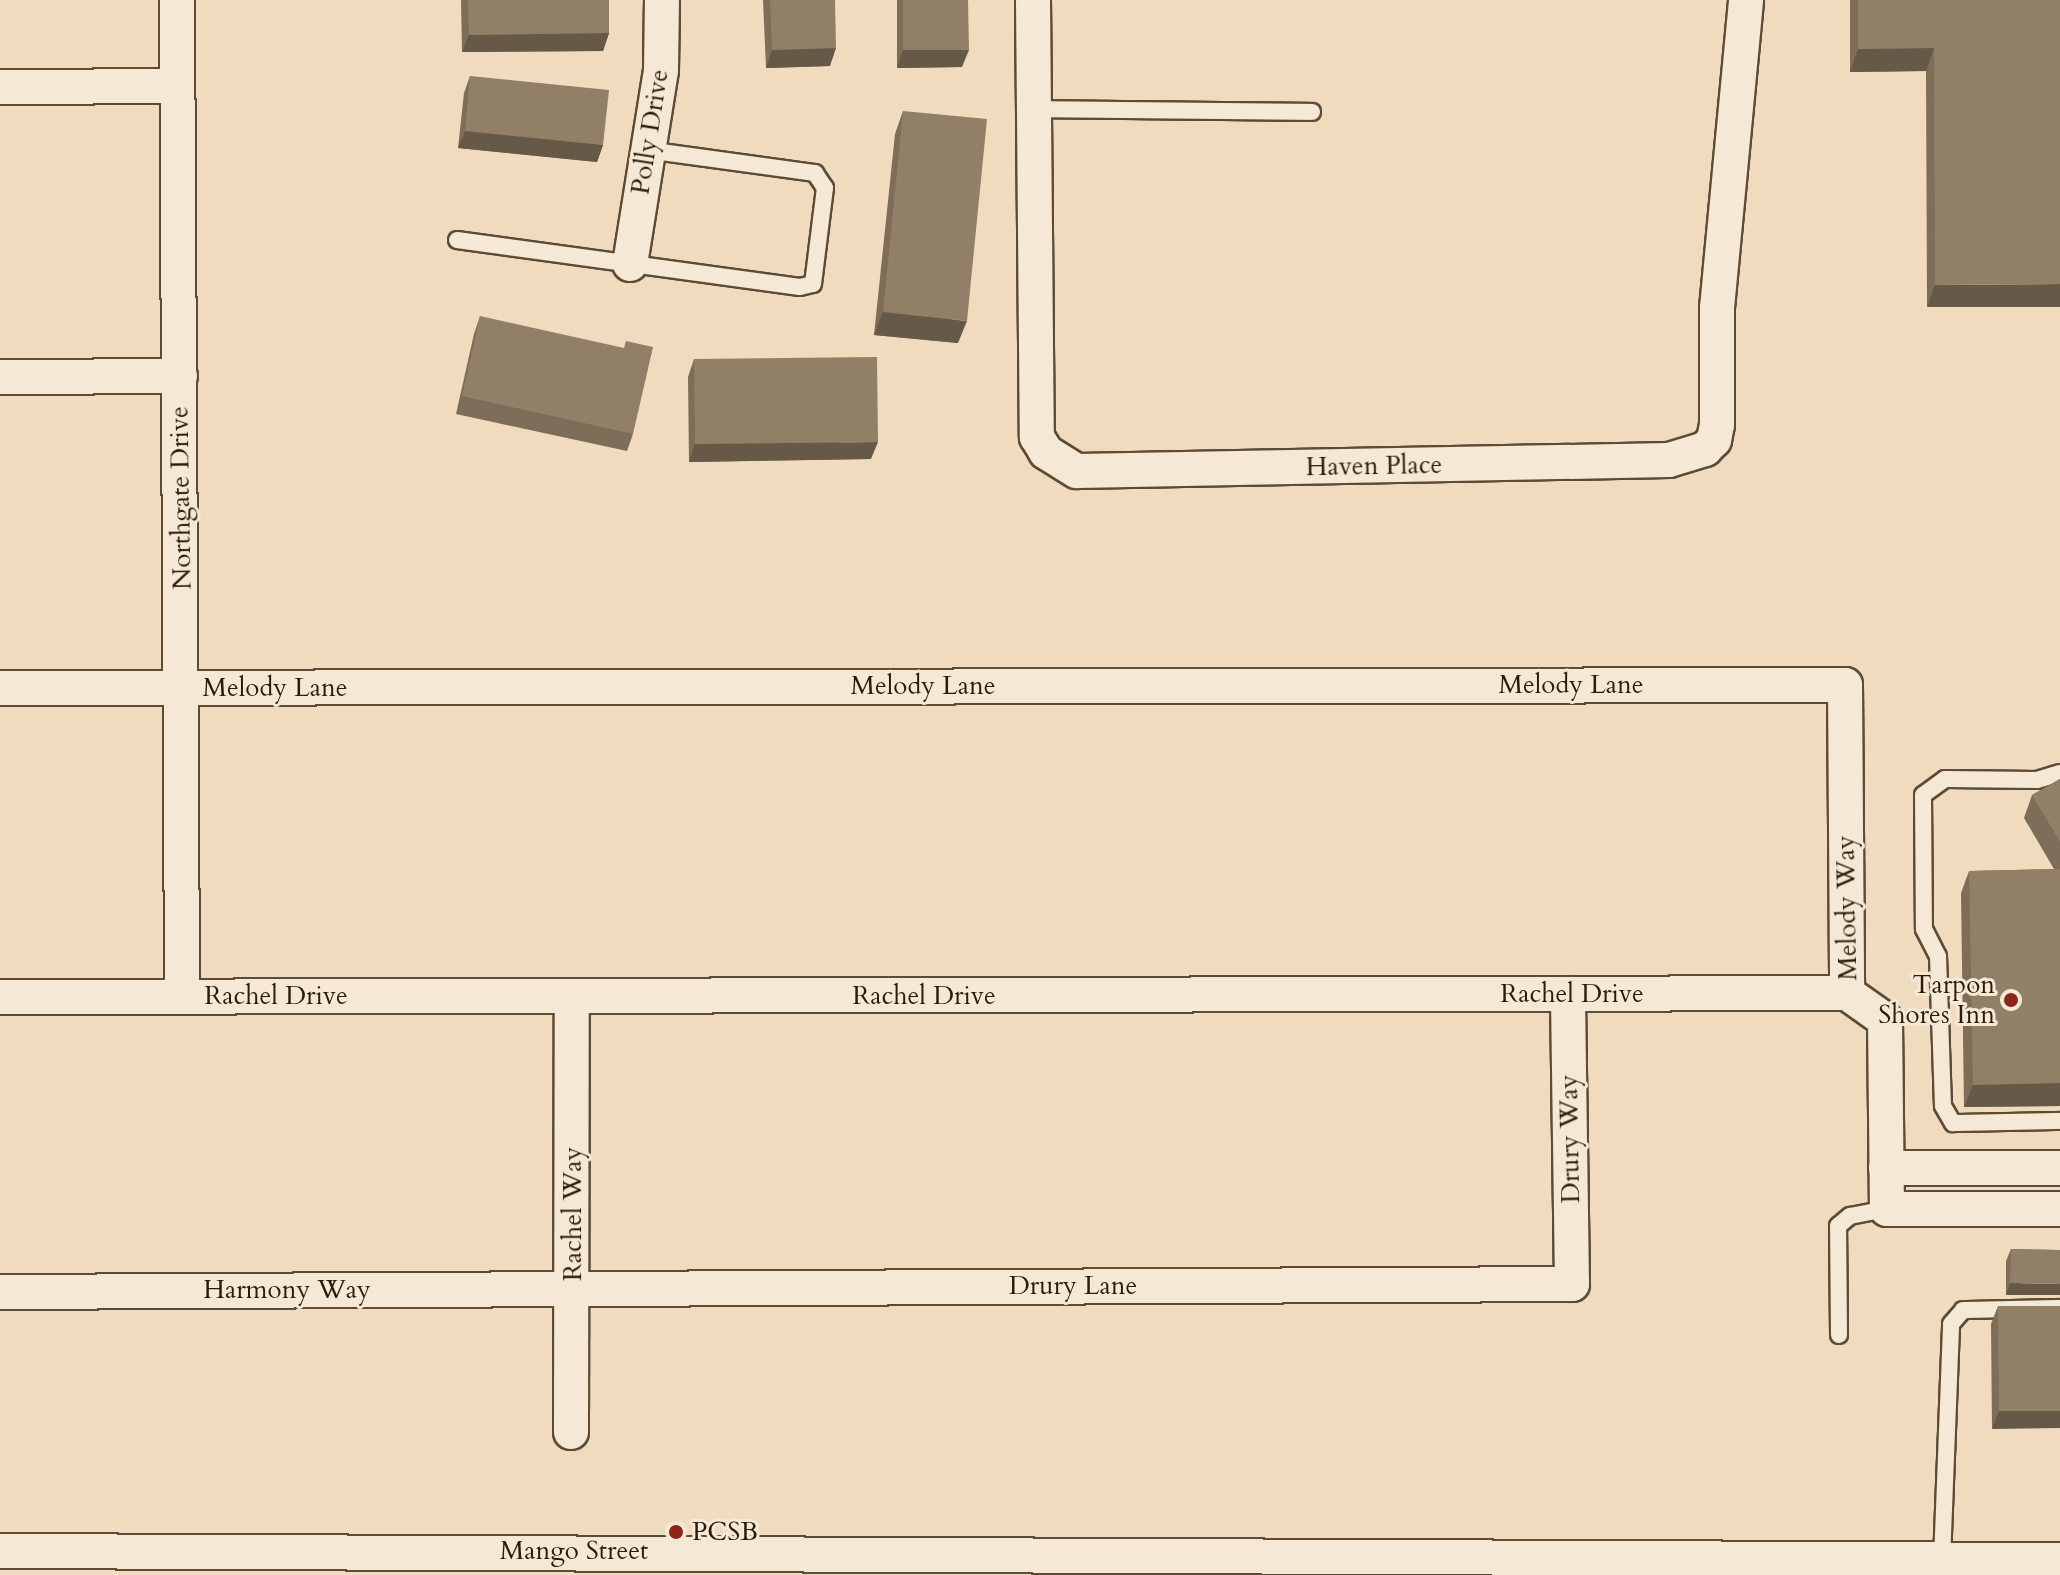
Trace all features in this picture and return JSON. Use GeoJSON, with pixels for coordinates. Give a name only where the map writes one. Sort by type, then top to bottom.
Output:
{"type":"FeatureCollection","features":[{"type":"Feature","properties":{"kind":"street","name":"Northgate Drive"},"geometry":{"type":"LineString","coordinates":[[177,0],[183,688],[182,996]]}},
{"type":"Feature","properties":{"kind":"street","name":"Polly Drive"},"geometry":{"type":"LineString","coordinates":[[630,264],[661,70],[662,0]]}},
{"type":"Feature","properties":{"kind":"street","name":"Haven Place"},"geometry":{"type":"LineString","coordinates":[[1033,0],[1037,437],[1046,452],[1077,471],[1669,460],[1705,449],[1714,440],[1717,425],[1717,308],[1746,0]]}},
{"type":"Feature","properties":{"kind":"street"},"geometry":{"type":"LineString","coordinates":[[0,87],[177,86]]}},
{"type":"Feature","properties":{"kind":"street"},"geometry":{"type":"LineString","coordinates":[[0,377],[180,376]]}},
{"type":"Feature","properties":{"kind":"street","name":"Melody Lane"},"geometry":{"type":"LineString","coordinates":[[0,688],[1845,685]]}},
{"type":"Feature","properties":{"kind":"street","name":"Melody Way"},"geometry":{"type":"LineString","coordinates":[[1845,685],[1847,993],[1885,1020],[1887,1209]]}},
{"type":"Feature","properties":{"kind":"street","name":"Rachel Drive"},"geometry":{"type":"LineString","coordinates":[[0,997],[1847,993]]}},
{"type":"Feature","properties":{"kind":"street","name":"Drury Way"},"geometry":{"type":"LineString","coordinates":[[1568,994],[1572,1284]]}},
{"type":"Feature","properties":{"kind":"street","name":"Rachel Way"},"geometry":{"type":"LineString","coordinates":[[571,1432],[574,1288],[572,997]]}},
{"type":"Feature","properties":{"kind":"street"},"geometry":{"type":"LineString","coordinates":[[1886,1168],[2060,1168]]}},
{"type":"Feature","properties":{"kind":"street"},"geometry":{"type":"LineString","coordinates":[[1887,1209],[2060,1209]]}},
{"type":"Feature","properties":{"kind":"street","name":"Drury Lane"},"geometry":{"type":"LineString","coordinates":[[574,1288],[1572,1284]]}},
{"type":"Feature","properties":{"kind":"street","name":"Harmony Way"},"geometry":{"type":"LineString","coordinates":[[0,1292],[574,1288]]}},
{"type":"Feature","properties":{"kind":"street","name":"Mango Street"},"geometry":{"type":"LineString","coordinates":[[0,1551],[521,1563],[1439,1564],[1631,1568],[2060,1560]]}},
{"type":"Feature","properties":{"kind":"lane"},"geometry":{"type":"LineString","coordinates":[[1033,109],[1312,112]]}},
{"type":"Feature","properties":{"kind":"lane"},"geometry":{"type":"LineString","coordinates":[[457,240],[800,287],[817,278],[825,188],[815,173],[648,150]]}},
{"type":"Feature","properties":{"kind":"lane"},"geometry":{"type":"LineString","coordinates":[[2060,773],[2037,780],[1945,779],[1923,795],[1924,929],[1938,956],[1943,1106],[1953,1123],[2060,1121]]}},
{"type":"Feature","properties":{"kind":"lane"},"geometry":{"type":"LineString","coordinates":[[1839,1335],[1838,1226],[1850,1216],[1887,1209]]}},
{"type":"Feature","properties":{"kind":"lane"},"geometry":{"type":"LineString","coordinates":[[1942,1561],[1951,1324],[1963,1310],[2060,1308]]}},
{"type":"Feature","properties":{"kind":"building"},"geometry":{"type":"Polygon","coordinates":[[[468,0],[609,0],[609,33],[469,35],[468,0]]]}},
{"type":"Feature","properties":{"kind":"building"},"geometry":{"type":"Polygon","coordinates":[[[770,0],[835,0],[836,48],[772,50],[770,0]]]}},
{"type":"Feature","properties":{"kind":"building"},"geometry":{"type":"Polygon","coordinates":[[[903,0],[968,0],[969,50],[903,50],[903,0]]]}},
{"type":"Feature","properties":{"kind":"building"},"geometry":{"type":"Polygon","coordinates":[[[1858,0],[2060,0],[2060,284],[1935,285],[1934,48],[1858,49],[1858,0]]]}},
{"type":"Feature","properties":{"kind":"building"},"geometry":{"type":"Polygon","coordinates":[[[470,76],[609,90],[603,145],[465,131],[470,76]]]}},
{"type":"Feature","properties":{"kind":"building"},"geometry":{"type":"Polygon","coordinates":[[[903,111],[987,119],[967,321],[883,312],[903,111]]]}},
{"type":"Feature","properties":{"kind":"building"},"geometry":{"type":"Polygon","coordinates":[[[480,316],[624,348],[626,341],[653,347],[633,434],[462,396],[480,316]]]}},
{"type":"Feature","properties":{"kind":"building"},"geometry":{"type":"Polygon","coordinates":[[[877,357],[878,442],[695,444],[694,359],[877,357]]]}},
{"type":"Feature","properties":{"kind":"building"},"geometry":{"type":"Polygon","coordinates":[[[2060,779],[2060,842],[2032,795],[2060,779]]]}},
{"type":"Feature","properties":{"kind":"building","name":"Tarpon Shores Inn"},"geometry":{"type":"Polygon","coordinates":[[[2060,869],[2060,1083],[1973,1085],[1969,871],[2060,869]]]}},
{"type":"Feature","properties":{"kind":"building"},"geometry":{"type":"Polygon","coordinates":[[[2011,1249],[2060,1250],[2060,1284],[2010,1283],[2011,1249]]]}},
{"type":"Feature","properties":{"kind":"building"},"geometry":{"type":"Polygon","coordinates":[[[1998,1306],[2060,1306],[2060,1411],[1999,1411],[1998,1306]]]}},
{"type":"Feature","properties":{"kind":"place","name":"Tarpon Shores Inn"},"geometry":{"type":"Point","coordinates":[2011,1000]}},
{"type":"Feature","properties":{"kind":"place","name":"PCSB"},"geometry":{"type":"Point","coordinates":[676,1532]}}]}
